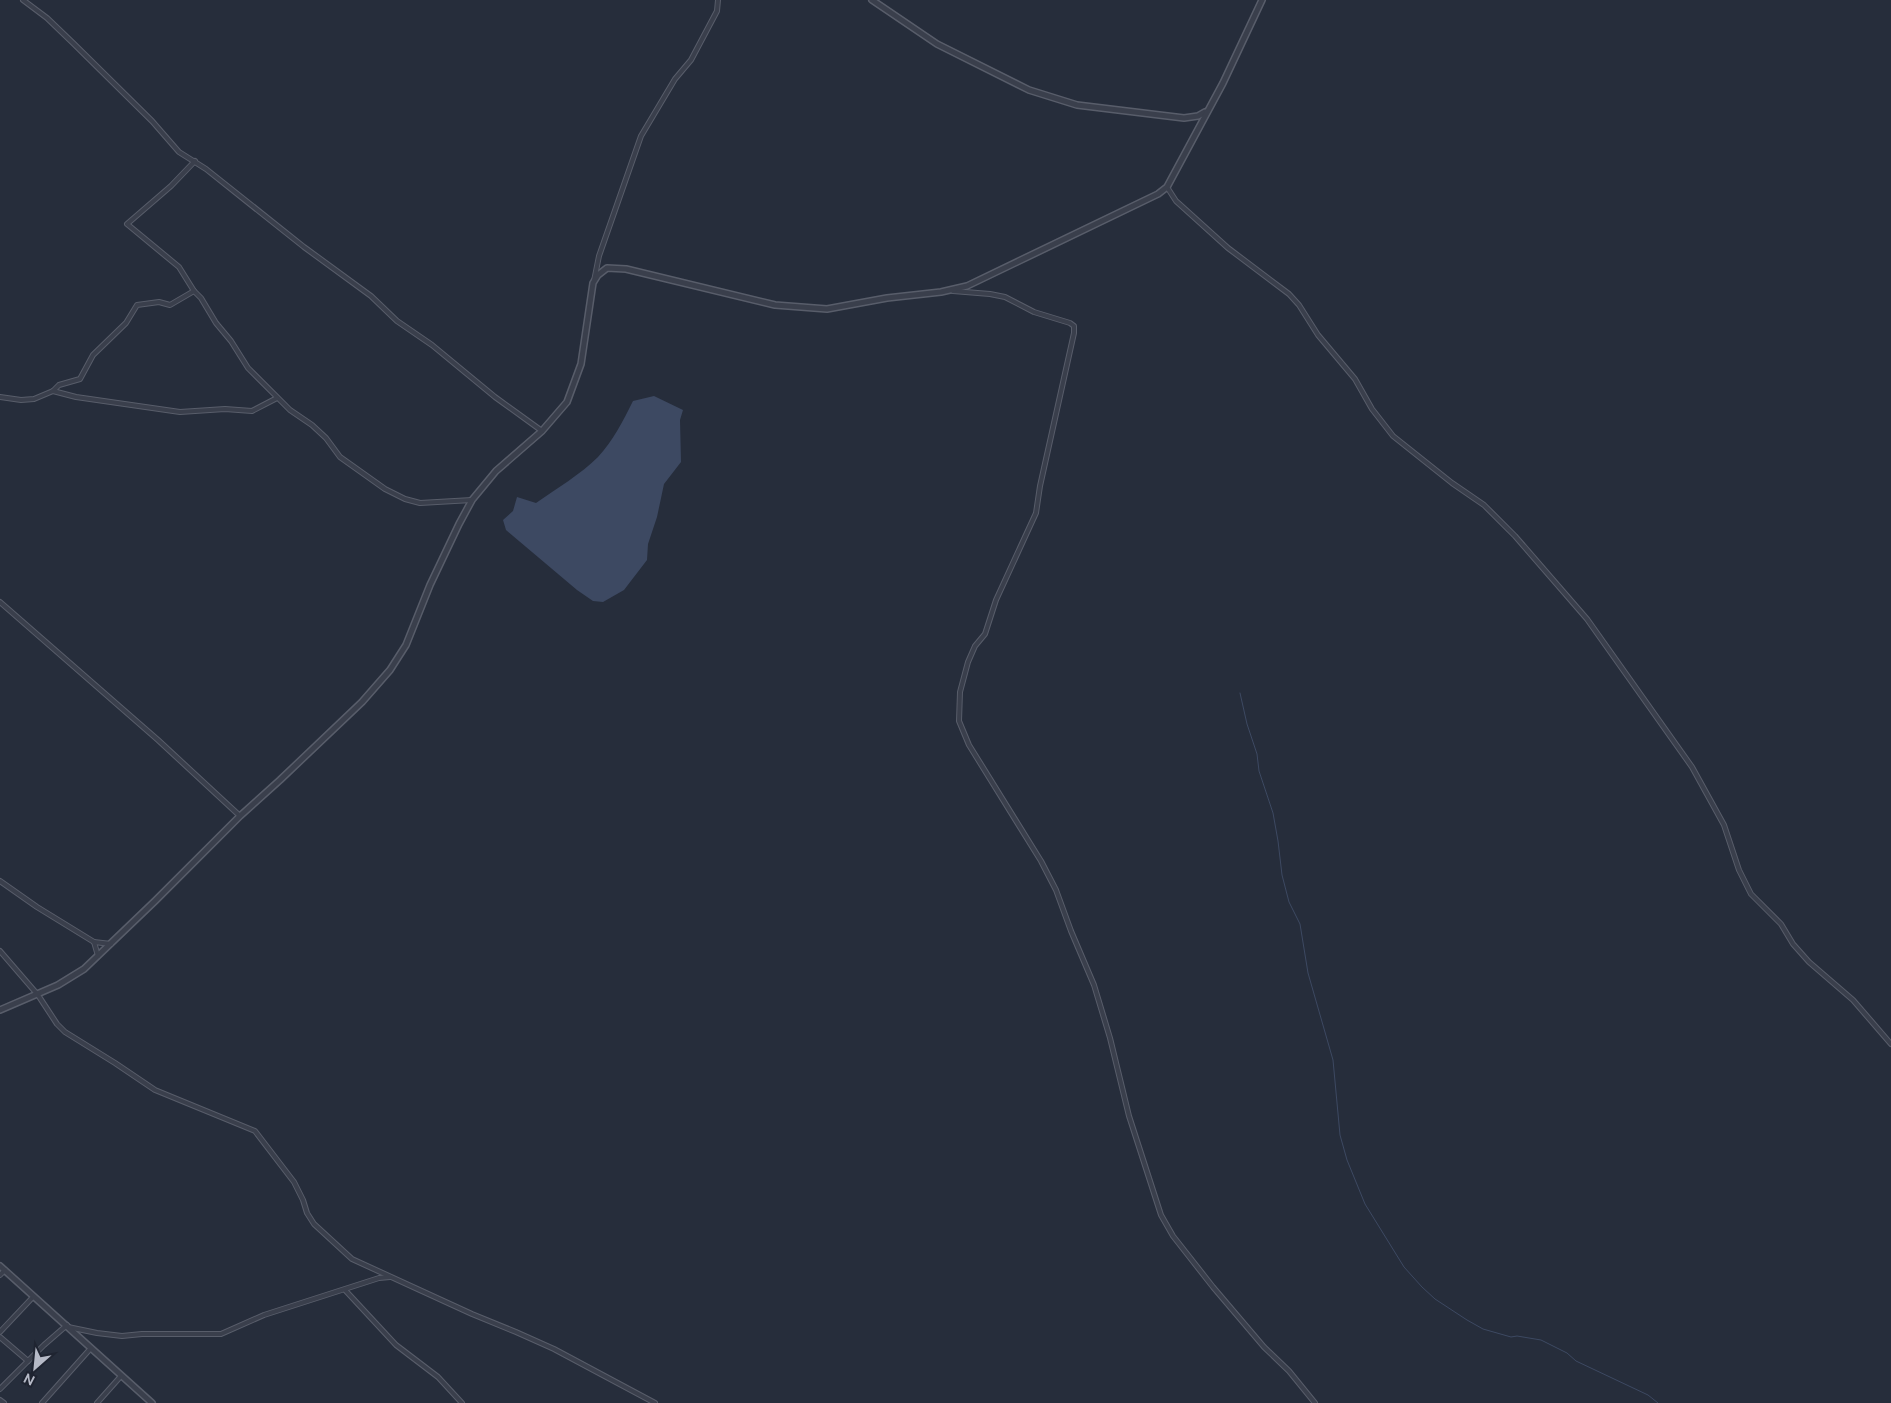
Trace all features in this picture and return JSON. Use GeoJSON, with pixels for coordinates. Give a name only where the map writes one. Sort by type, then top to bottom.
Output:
{"type":"FeatureCollection","features":[{"type":"Feature","properties":{"kind":"street"},"geometry":{"type":"LineString","coordinates":[[23,0],[47,18],[73,43],[152,121],[179,152],[206,168],[304,246],[372,296],[397,321],[432,345],[495,397],[542,431]]}},
{"type":"Feature","properties":{"kind":"street"},"geometry":{"type":"LineString","coordinates":[[0,1010],[38,995],[71,978],[98,956],[240,816],[355,708],[395,663],[406,645],[430,585],[458,524],[472,500],[496,471],[542,431],[561,410],[573,388],[581,364],[599,256],[641,136],[675,79],[691,60],[717,11],[718,0]]}},
{"type":"Feature","properties":{"kind":"street"},"geometry":{"type":"LineString","coordinates":[[872,0],[937,44],[1029,90],[1077,105],[1190,118],[1198,116],[1207,110]]}},
{"type":"Feature","properties":{"kind":"street"},"geometry":{"type":"LineString","coordinates":[[593,283],[607,268],[626,269],[776,305],[827,309],[887,298],[951,290],[981,280],[1168,188],[1262,0]]}},
{"type":"Feature","properties":{"kind":"street"},"geometry":{"type":"LineString","coordinates":[[1190,118],[1197,130]]}},
{"type":"Feature","properties":{"kind":"street"},"geometry":{"type":"LineString","coordinates":[[195,161],[171,186],[127,224],[178,267],[201,298],[216,323],[231,340],[248,368],[290,410],[312,424],[326,438],[340,457],[385,490],[405,500],[420,504],[472,500]]}},
{"type":"Feature","properties":{"kind":"street"},"geometry":{"type":"LineString","coordinates":[[1168,188],[1176,201],[1228,248],[1272,280],[1299,305],[1318,335],[1355,380],[1372,408],[1393,436],[1452,483],[1484,505],[1515,536],[1587,619],[1692,766],[1715,805],[1724,825],[1739,870],[1751,894],[1782,924],[1793,944],[1809,962],[1853,1000],[1891,1044]]}},
{"type":"Feature","properties":{"kind":"street"},"geometry":{"type":"LineString","coordinates":[[951,290],[1005,297],[1034,312],[1070,323],[1074,326],[1036,513],[996,600],[985,634],[974,646],[968,662],[960,692],[961,729],[979,762],[1030,841],[1056,890],[1102,1007],[1128,1116],[1161,1215],[1173,1236],[1213,1287],[1264,1347],[1289,1371],[1315,1403]]}},
{"type":"Feature","properties":{"kind":"street"},"geometry":{"type":"LineString","coordinates":[[0,397],[22,400],[34,399],[53,391],[59,385],[80,379],[93,355],[126,323],[137,305],[159,302],[170,305],[194,291]]}},
{"type":"Feature","properties":{"kind":"street"},"geometry":{"type":"LineString","coordinates":[[53,391],[76,397],[180,412],[225,409],[252,412],[277,398]]}},
{"type":"Feature","properties":{"kind":"street"},"geometry":{"type":"LineString","coordinates":[[0,602],[158,740],[240,816]]}},
{"type":"Feature","properties":{"kind":"street"},"geometry":{"type":"LineString","coordinates":[[0,881],[37,907],[94,942],[111,944]]}},
{"type":"Feature","properties":{"kind":"street"},"geometry":{"type":"LineString","coordinates":[[94,942],[98,956]]}},
{"type":"Feature","properties":{"kind":"street"},"geometry":{"type":"LineString","coordinates":[[0,951],[38,995],[64,1032],[162,1094],[255,1131],[294,1182],[307,1213],[318,1229],[352,1259],[561,1353],[655,1403]]}},
{"type":"Feature","properties":{"kind":"street"},"geometry":{"type":"LineString","coordinates":[[0,1275],[2,1268],[33,1298],[152,1403]]}},
{"type":"Feature","properties":{"kind":"street"},"geometry":{"type":"LineString","coordinates":[[0,1389],[44,1344],[67,1326],[118,1336],[142,1334],[214,1335],[229,1332],[264,1315],[380,1278],[392,1277]]}},
{"type":"Feature","properties":{"kind":"street"},"geometry":{"type":"LineString","coordinates":[[345,1290],[396,1345],[438,1377],[462,1403]]}},
{"type":"Feature","properties":{"kind":"street"},"geometry":{"type":"LineString","coordinates":[[0,1332],[33,1298]]}},
{"type":"Feature","properties":{"kind":"street"},"geometry":{"type":"LineString","coordinates":[[0,1337],[28,1361]]}},
{"type":"Feature","properties":{"kind":"street"},"geometry":{"type":"LineString","coordinates":[[42,1403],[91,1348]]}},
{"type":"Feature","properties":{"kind":"street"},"geometry":{"type":"LineString","coordinates":[[97,1403],[122,1376]]}},
{"type":"Feature","properties":{"kind":"street"},"geometry":{"type":"LineString","coordinates":[[0,1400],[4,1403]]}},
{"type":"Feature","properties":{"kind":"water"},"geometry":{"type":"Polygon","coordinates":[[[654,396],[683,410],[680,420],[681,462],[664,484],[657,517],[648,544],[647,560],[624,590],[603,602],[593,601],[577,590],[506,530],[503,520],[513,511],[517,497],[536,503],[584,469],[598,457],[608,444],[633,401],[654,396]]]}},
{"type":"Feature","properties":{"kind":"waterway"},"geometry":{"type":"LineString","coordinates":[[1240,693],[1247,724],[1257,754],[1259,771],[1273,813],[1282,875],[1289,902],[1300,924],[1308,973],[1333,1060],[1340,1135],[1347,1160],[1365,1204],[1404,1267],[1435,1299],[1483,1329],[1511,1337],[1517,1336],[1541,1340],[1567,1353],[1576,1361],[1648,1395],[1658,1403]]}}]}
